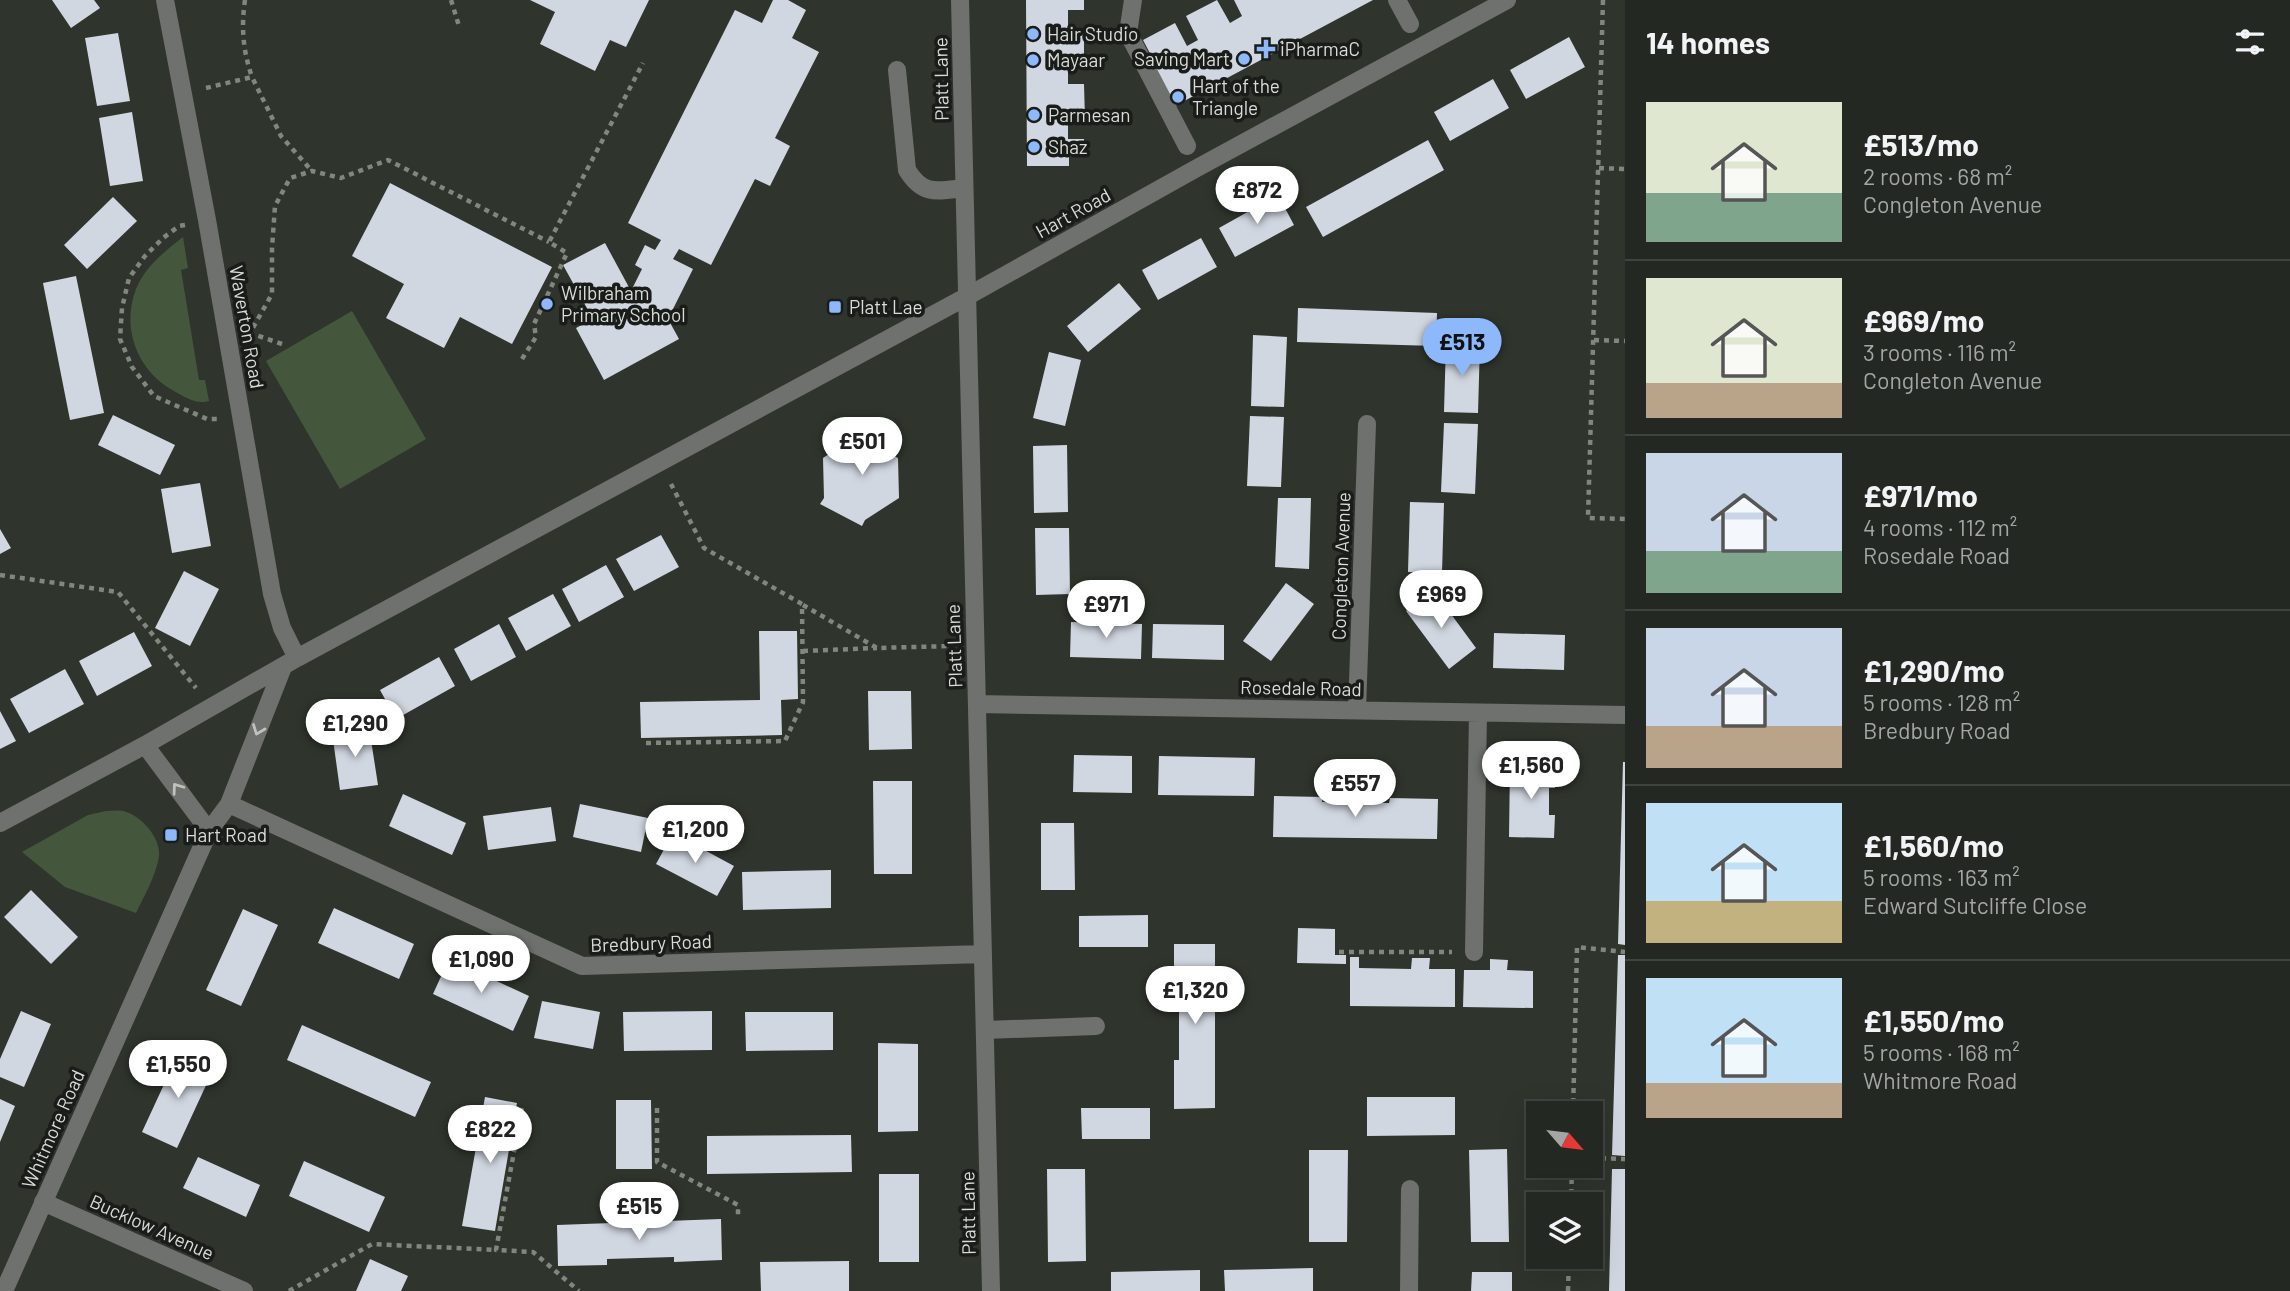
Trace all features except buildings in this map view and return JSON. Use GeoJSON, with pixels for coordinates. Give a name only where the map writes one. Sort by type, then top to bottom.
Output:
{"type":"FeatureCollection","features":[{"type":"Feature","properties":{"kind":"street","name":"Waverton Road"},"geometry":{"type":"LineString","coordinates":[[165,0],[207,220],[272,594],[290,663]]}},
{"type":"Feature","properties":{"kind":"street","name":"Platt Lane"},"geometry":{"type":"LineString","coordinates":[[960,0],[991,1291]]}},
{"type":"Feature","properties":{"kind":"street"},"geometry":{"type":"LineString","coordinates":[[1133,0],[1128,33],[1187,146]]}},
{"type":"Feature","properties":{"kind":"street"},"geometry":{"type":"LineString","coordinates":[[1397,0],[1410,24]]}},
{"type":"Feature","properties":{"kind":"street","name":"Hart Road"},"geometry":{"type":"LineString","coordinates":[[0,822],[1507,0]]}},
{"type":"Feature","properties":{"kind":"street"},"geometry":{"type":"LineString","coordinates":[[897,70],[907,170],[916,184],[934,191],[964,188]]}},
{"type":"Feature","properties":{"kind":"street","name":"Congleton Avenue"},"geometry":{"type":"LineString","coordinates":[[1357,710],[1367,424]]}},
{"type":"Feature","properties":{"kind":"street","name":"Whitmore Road"},"geometry":{"type":"LineString","coordinates":[[4,1291],[209,831],[229,804],[290,663]]}},
{"type":"Feature","properties":{"kind":"street","name":"Rosedale Road"},"geometry":{"type":"LineString","coordinates":[[977,704],[1625,715]]}},
{"type":"Feature","properties":{"kind":"street"},"geometry":{"type":"LineString","coordinates":[[1474,952],[1478,713]]}},
{"type":"Feature","properties":{"kind":"street"},"geometry":{"type":"LineString","coordinates":[[145,745],[209,831]]}},
{"type":"Feature","properties":{"kind":"street","name":"Bredbury Road"},"geometry":{"type":"LineString","coordinates":[[229,804],[582,966],[983,954]]}},
{"type":"Feature","properties":{"kind":"street"},"geometry":{"type":"LineString","coordinates":[[985,1030],[1096,1026]]}},
{"type":"Feature","properties":{"kind":"street"},"geometry":{"type":"LineString","coordinates":[[1409,1291],[1410,1189]]}},
{"type":"Feature","properties":{"kind":"street","name":"Bucklow Avenue"},"geometry":{"type":"LineString","coordinates":[[43,1202],[244,1291]]}},
{"type":"Feature","properties":{"kind":"path"},"geometry":{"type":"LineString","coordinates":[[245,0],[242,19],[245,57],[252,76],[281,136],[312,171]]}},
{"type":"Feature","properties":{"kind":"path"},"geometry":{"type":"LineString","coordinates":[[451,0],[459,26]]}},
{"type":"Feature","properties":{"kind":"path"},"geometry":{"type":"LineString","coordinates":[[1603,0],[1588,518],[1625,519]]}},
{"type":"Feature","properties":{"kind":"path"},"geometry":{"type":"LineString","coordinates":[[549,242],[643,63]]}},
{"type":"Feature","properties":{"kind":"path"},"geometry":{"type":"LineString","coordinates":[[183,94],[252,76]]}},
{"type":"Feature","properties":{"kind":"path"},"geometry":{"type":"LineString","coordinates":[[282,344],[250,333],[272,294],[275,206],[290,178],[312,171],[341,178],[387,160],[567,253],[534,324],[536,337],[522,359]]}},
{"type":"Feature","properties":{"kind":"path"},"geometry":{"type":"LineString","coordinates":[[1598,168],[1625,169]]}},
{"type":"Feature","properties":{"kind":"path"},"geometry":{"type":"LineString","coordinates":[[207,220],[179,226],[145,256],[129,278],[122,308],[120,339],[132,368],[154,396],[207,419],[241,415]]}},
{"type":"Feature","properties":{"kind":"path"},"geometry":{"type":"LineString","coordinates":[[1594,340],[1625,341]]}},
{"type":"Feature","properties":{"kind":"path"},"geometry":{"type":"LineString","coordinates":[[660,462],[704,548],[877,648]]}},
{"type":"Feature","properties":{"kind":"path"},"geometry":{"type":"LineString","coordinates":[[0,575],[118,592],[212,707]]}},
{"type":"Feature","properties":{"kind":"path"},"geometry":{"type":"LineString","coordinates":[[646,743],[785,741],[803,702],[802,604]]}},
{"type":"Feature","properties":{"kind":"path"},"geometry":{"type":"LineString","coordinates":[[803,651],[975,645]]}},
{"type":"Feature","properties":{"kind":"path"},"geometry":{"type":"LineString","coordinates":[[1573,1101],[1577,947],[1625,952]]}},
{"type":"Feature","properties":{"kind":"path"},"geometry":{"type":"LineString","coordinates":[[1339,952],[1474,952]]}},
{"type":"Feature","properties":{"kind":"path"},"geometry":{"type":"LineString","coordinates":[[496,1250],[512,1150],[522,1108]]}},
{"type":"Feature","properties":{"kind":"path"},"geometry":{"type":"LineString","coordinates":[[657,1108],[657,1162],[738,1205],[738,1216]]}},
{"type":"Feature","properties":{"kind":"path"},"geometry":{"type":"LineString","coordinates":[[1603,1158],[1625,1159]]}},
{"type":"Feature","properties":{"kind":"path"},"geometry":{"type":"LineString","coordinates":[[289,1291],[372,1244],[533,1252],[579,1291]]}},
{"type":"Feature","properties":{"kind":"path"},"geometry":{"type":"LineString","coordinates":[[1569,1269],[1569,1291]]}},
{"type":"Feature","properties":{"kind":"green space"},"geometry":{"type":"Polygon","coordinates":[[[183,237],[188,268],[181,270],[199,380],[205,380],[209,401],[204,402],[186,398],[150,372],[136,347],[130,319],[140,281],[156,260],[183,237]]]}},
{"type":"Feature","properties":{"kind":"green space"},"geometry":{"type":"Polygon","coordinates":[[[352,311],[426,439],[340,489],[266,361],[352,311]]]}},
{"type":"Feature","properties":{"kind":"green space"},"geometry":{"type":"Polygon","coordinates":[[[106,811],[130,813],[143,822],[157,842],[157,863],[136,913],[65,887],[22,852],[88,815],[106,811]]]}},
{"type":"Feature","properties":{"kind":"place","name":"Hair Studio"},"geometry":{"type":"Point","coordinates":[1033,34]}},
{"type":"Feature","properties":{"kind":"place","name":"iPharmaC"},"geometry":{"type":"Point","coordinates":[1266,49]}},
{"type":"Feature","properties":{"kind":"place","name":"Saving Mart"},"geometry":{"type":"Point","coordinates":[1244,59]}},
{"type":"Feature","properties":{"kind":"place","name":"Mayaar"},"geometry":{"type":"Point","coordinates":[1033,60]}},
{"type":"Feature","properties":{"kind":"place","name":"Hart of the Triangle"},"geometry":{"type":"Point","coordinates":[1178,97]}},
{"type":"Feature","properties":{"kind":"place","name":"Parmesan"},"geometry":{"type":"Point","coordinates":[1034,115]}},
{"type":"Feature","properties":{"kind":"place","name":"Shaz"},"geometry":{"type":"Point","coordinates":[1034,147]}},
{"type":"Feature","properties":{"kind":"place","name":"Wilbraham Primary School"},"geometry":{"type":"Point","coordinates":[547,304]}},
{"type":"Feature","properties":{"kind":"place","name":"Platt Lae"},"geometry":{"type":"Point","coordinates":[835,307]}},
{"type":"Feature","properties":{"kind":"place","name":"Hart Road"},"geometry":{"type":"Point","coordinates":[171,835]}}]}
